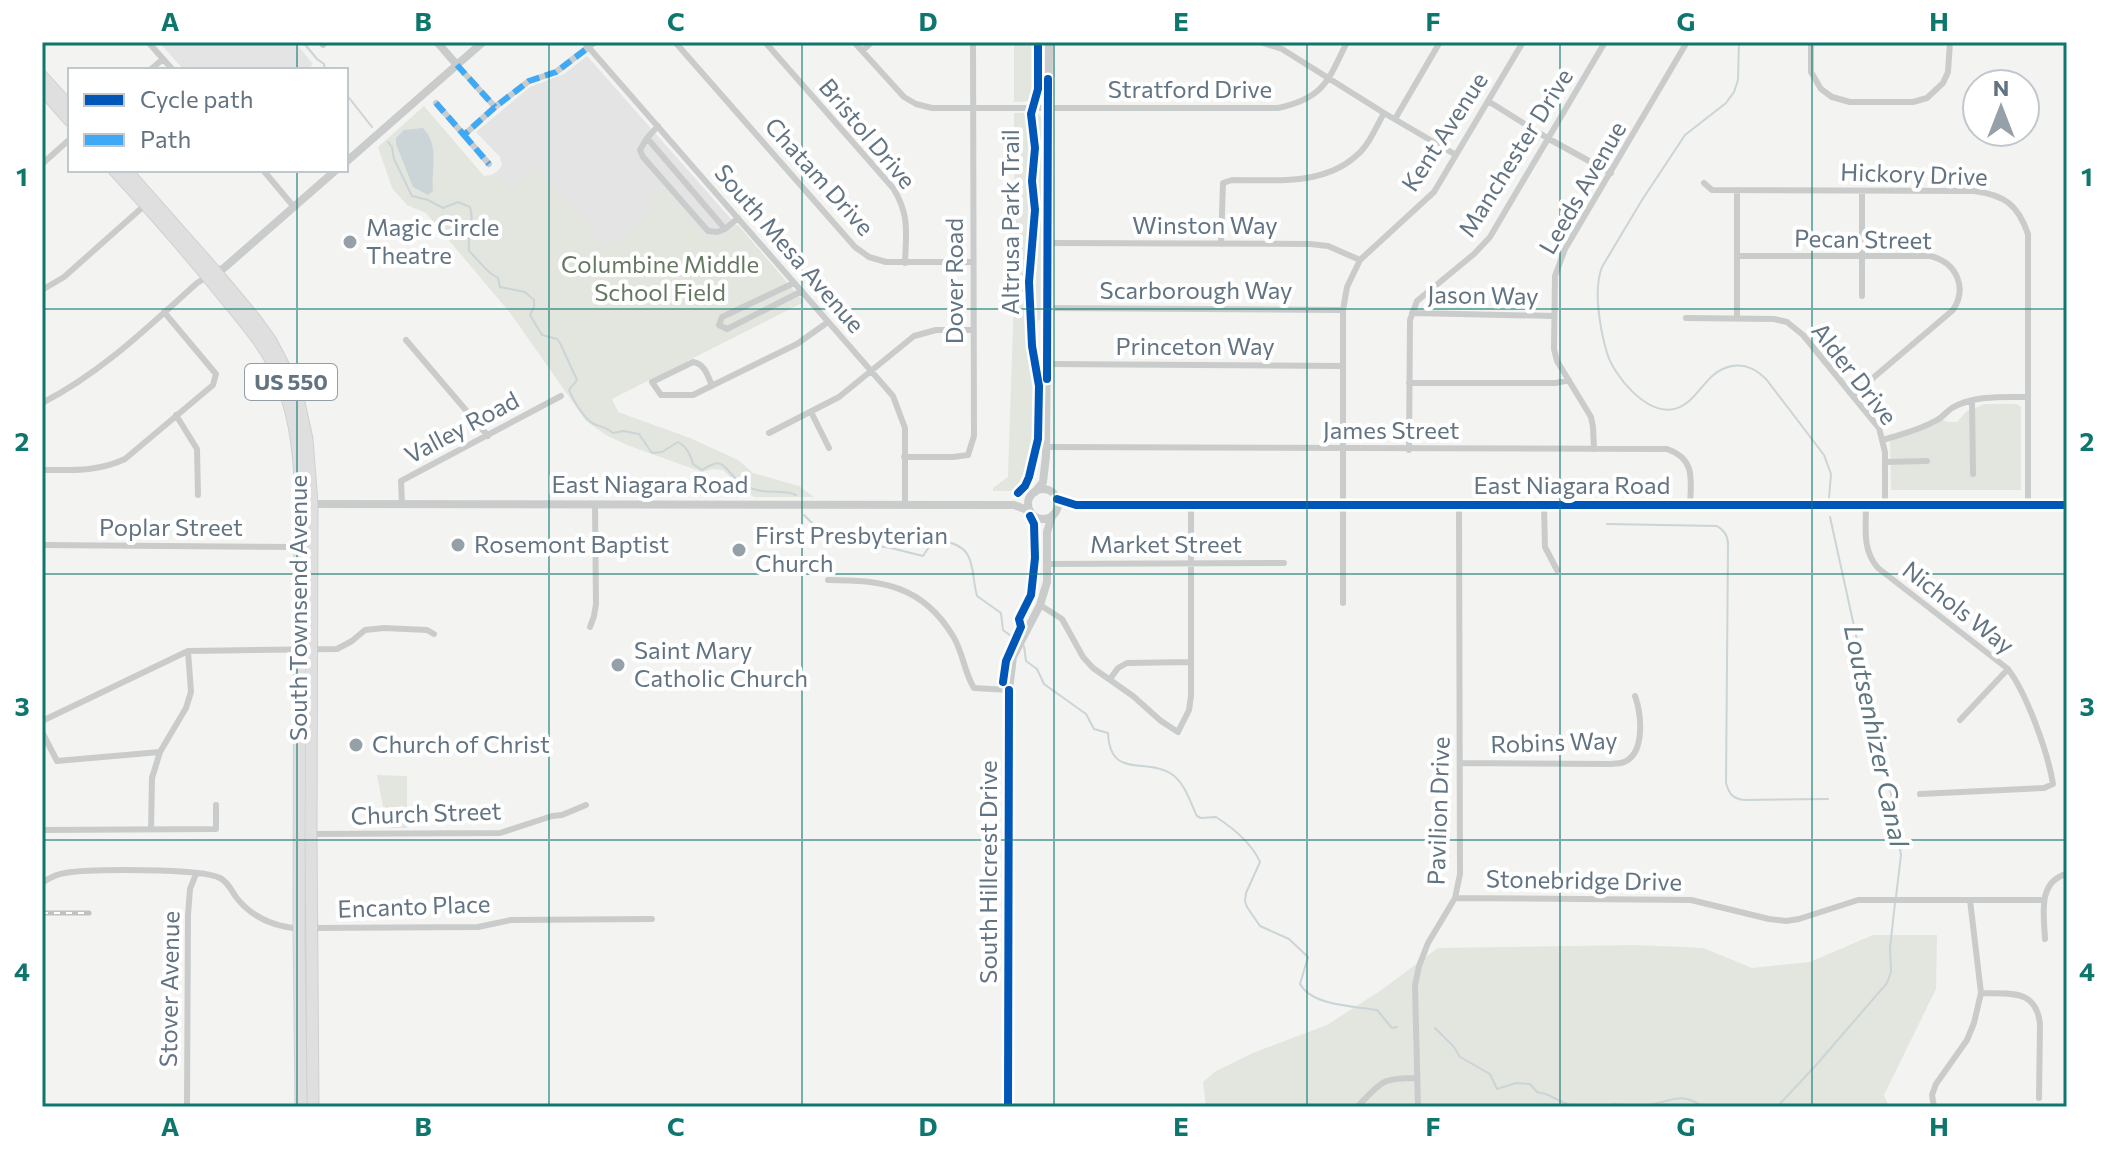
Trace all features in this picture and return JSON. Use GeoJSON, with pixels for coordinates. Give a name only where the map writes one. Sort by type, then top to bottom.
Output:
{"type":"FeatureCollection","features":[{"type":"Feature","properties":{"kind":"highway"},"geometry":{"type":"LineString","coordinates":[[42,76],[68,105]]}},
{"type":"Feature","properties":{"kind":"highway"},"geometry":{"type":"LineString","coordinates":[[42,89],[68,119]]}},
{"type":"Feature","properties":{"kind":"highway","name":"South Townsend Avenue"},"geometry":{"type":"LineString","coordinates":[[116,172],[212,274]]}},
{"type":"Feature","properties":{"kind":"highway","name":"South Townsend Avenue"},"geometry":{"type":"LineString","coordinates":[[128,172],[212,274],[259,341],[282,383],[292,418],[306,504],[299,929],[301,1107]]}},
{"type":"Feature","properties":{"kind":"highway","name":"South Townsend Avenue"},"geometry":{"type":"LineString","coordinates":[[306,504],[300,547],[311,834],[313,1107]]}},
{"type":"Feature","properties":{"kind":"street"},"geometry":{"type":"LineString","coordinates":[[148,42],[171,68]]}},
{"type":"Feature","properties":{"kind":"street"},"geometry":{"type":"LineString","coordinates":[[437,42],[495,107]]}},
{"type":"Feature","properties":{"kind":"street"},"geometry":{"type":"LineString","coordinates":[[348,160],[483,42]]}},
{"type":"Feature","properties":{"kind":"street","name":"Chatam Drive"},"geometry":{"type":"LineString","coordinates":[[675,42],[855,247],[869,257],[886,262],[972,262]]}},
{"type":"Feature","properties":{"kind":"street","name":"Bristol Drive"},"geometry":{"type":"LineString","coordinates":[[765,42],[893,188],[902,203],[906,220],[905,263]]}},
{"type":"Feature","properties":{"kind":"street","name":"Stratford Drive"},"geometry":{"type":"LineString","coordinates":[[854,42],[904,97],[932,108],[1278,108],[1311,98],[1329,78],[1347,42]]}},
{"type":"Feature","properties":{"kind":"street"},"geometry":{"type":"LineString","coordinates":[[862,51],[872,42]]}},
{"type":"Feature","properties":{"kind":"street","name":"Dover Road"},"geometry":{"type":"LineString","coordinates":[[904,457],[968,455],[974,436],[973,42]]}},
{"type":"Feature","properties":{"kind":"street"},"geometry":{"type":"LineString","coordinates":[[1046,451],[1048,476],[1058,507],[1053,514],[1043,518],[1033,514],[1029,502],[1043,482],[1046,451],[1049,42]]}},
{"type":"Feature","properties":{"kind":"street"},"geometry":{"type":"LineString","coordinates":[[1260,42],[1282,49],[1456,155]]}},
{"type":"Feature","properties":{"kind":"street"},"geometry":{"type":"LineString","coordinates":[[1395,119],[1440,42]]}},
{"type":"Feature","properties":{"kind":"street","name":"Kent Avenue"},"geometry":{"type":"LineString","coordinates":[[1343,603],[1343,310],[1347,287],[1360,260],[1434,192],[1523,42]]}},
{"type":"Feature","properties":{"kind":"street","name":"Manchester Drive"},"geometry":{"type":"LineString","coordinates":[[1412,313],[1417,301],[1490,237],[1605,42]]}},
{"type":"Feature","properties":{"kind":"street","name":"Leeds Avenue"},"geometry":{"type":"LineString","coordinates":[[1594,449],[1591,417],[1557,361],[1554,349],[1555,276],[1565,249],[1687,42]]}},
{"type":"Feature","properties":{"kind":"street"},"geometry":{"type":"LineString","coordinates":[[1811,42],[1811,72],[1821,89],[1840,100],[1882,102],[1913,102],[1932,94],[1943,83],[1948,72],[1950,42]]}},
{"type":"Feature","properties":{"kind":"street"},"geometry":{"type":"LineString","coordinates":[[464,135],[529,81],[556,72],[589,44]]}},
{"type":"Feature","properties":{"kind":"street","name":"South Mesa Avenue"},"geometry":{"type":"LineString","coordinates":[[589,44],[893,396],[905,428],[905,505]]}},
{"type":"Feature","properties":{"kind":"street"},"geometry":{"type":"LineString","coordinates":[[152,68],[163,59]]}},
{"type":"Feature","properties":{"kind":"street"},"geometry":{"type":"LineString","coordinates":[[1488,101],[1611,173]]}},
{"type":"Feature","properties":{"kind":"street"},"geometry":{"type":"LineString","coordinates":[[436,103],[489,164]]}},
{"type":"Feature","properties":{"kind":"street"},"geometry":{"type":"LineString","coordinates":[[1221,244],[1223,183],[1232,180],[1304,179],[1342,166],[1358,155],[1384,113]]}},
{"type":"Feature","properties":{"kind":"street"},"geometry":{"type":"LineString","coordinates":[[658,126],[640,150],[643,157],[708,231],[725,229],[738,218]]}},
{"type":"Feature","properties":{"kind":"street"},"geometry":{"type":"LineString","coordinates":[[647,138],[725,229]]}},
{"type":"Feature","properties":{"kind":"street"},"geometry":{"type":"LineString","coordinates":[[42,164],[68,141]]}},
{"type":"Feature","properties":{"kind":"street"},"geometry":{"type":"LineString","coordinates":[[265,172],[294,207]]}},
{"type":"Feature","properties":{"kind":"street"},"geometry":{"type":"LineString","coordinates":[[42,403],[103,366],[197,283],[224,268],[334,172]]}},
{"type":"Feature","properties":{"kind":"street","name":"Hickory Drive"},"geometry":{"type":"LineString","coordinates":[[1704,183],[1712,190],[1988,192],[2001,196],[2016,210],[2028,234],[2028,504]]}},
{"type":"Feature","properties":{"kind":"street"},"geometry":{"type":"LineString","coordinates":[[1737,190],[1737,318]]}},
{"type":"Feature","properties":{"kind":"street"},"geometry":{"type":"LineString","coordinates":[[1862,191],[1862,296]]}},
{"type":"Feature","properties":{"kind":"street"},"geometry":{"type":"LineString","coordinates":[[42,290],[64,277],[145,205]]}},
{"type":"Feature","properties":{"kind":"street","name":"Winston Way"},"geometry":{"type":"LineString","coordinates":[[1048,243],[1328,246],[1360,260]]}},
{"type":"Feature","properties":{"kind":"street","name":"Pecan Street"},"geometry":{"type":"LineString","coordinates":[[1737,256],[1930,256],[1941,258],[1949,264],[1957,275],[1960,294],[1953,310],[1853,395]]}},
{"type":"Feature","properties":{"kind":"street"},"geometry":{"type":"LineString","coordinates":[[794,283],[722,317],[719,325],[727,329],[802,291]]}},
{"type":"Feature","properties":{"kind":"street","name":"Scarborough Way"},"geometry":{"type":"LineString","coordinates":[[1048,308],[1343,310]]}},
{"type":"Feature","properties":{"kind":"street"},"geometry":{"type":"LineString","coordinates":[[42,470],[91,470],[125,459],[213,385],[216,374],[164,312]]}},
{"type":"Feature","properties":{"kind":"street"},"geometry":{"type":"LineString","coordinates":[[1409,450],[1412,313]]}},
{"type":"Feature","properties":{"kind":"street","name":"Jason Way"},"geometry":{"type":"LineString","coordinates":[[1412,313],[1554,316]]}},
{"type":"Feature","properties":{"kind":"street","name":"Alder Drive"},"geometry":{"type":"LineString","coordinates":[[1686,318],[1774,319],[1787,322],[1803,335],[1879,428],[1885,462],[1885,505]]}},
{"type":"Feature","properties":{"kind":"street"},"geometry":{"type":"LineString","coordinates":[[712,386],[704,368],[693,362],[652,382],[661,395],[693,395],[712,386],[797,344],[828,322]]}},
{"type":"Feature","properties":{"kind":"street"},"geometry":{"type":"LineString","coordinates":[[769,433],[839,397],[914,336],[936,330],[972,330]]}},
{"type":"Feature","properties":{"kind":"street"},"geometry":{"type":"LineString","coordinates":[[406,340],[488,436]]}},
{"type":"Feature","properties":{"kind":"street","name":"Princeton Way"},"geometry":{"type":"LineString","coordinates":[[1047,364],[1343,366]]}},
{"type":"Feature","properties":{"kind":"street"},"geometry":{"type":"LineString","coordinates":[[1409,383],[1556,383],[1569,380]]}},
{"type":"Feature","properties":{"kind":"street","name":"Valley Road"},"geometry":{"type":"LineString","coordinates":[[402,504],[401,481],[561,396]]}},
{"type":"Feature","properties":{"kind":"street"},"geometry":{"type":"LineString","coordinates":[[1883,440],[1924,427],[1952,408],[1972,401],[2028,397]]}},
{"type":"Feature","properties":{"kind":"street"},"geometry":{"type":"LineString","coordinates":[[1972,401],[1973,474]]}},
{"type":"Feature","properties":{"kind":"street"},"geometry":{"type":"LineString","coordinates":[[811,412],[829,448]]}},
{"type":"Feature","properties":{"kind":"street"},"geometry":{"type":"LineString","coordinates":[[176,415],[197,449],[198,495]]}},
{"type":"Feature","properties":{"kind":"street","name":"James Street"},"geometry":{"type":"LineString","coordinates":[[1046,451],[1667,449],[1687,461],[1690,506]]}},
{"type":"Feature","properties":{"kind":"street"},"geometry":{"type":"LineString","coordinates":[[1885,462],[1927,461]]}},
{"type":"Feature","properties":{"kind":"street"},"geometry":{"type":"LineString","coordinates":[[1034,492],[1046,489],[1056,497]]}},
{"type":"Feature","properties":{"kind":"street","name":"East Niagara Road"},"geometry":{"type":"LineString","coordinates":[[1000,505],[1034,492]]}},
{"type":"Feature","properties":{"kind":"street","name":"East Niagara Road"},"geometry":{"type":"LineString","coordinates":[[1056,497],[1076,505]]}},
{"type":"Feature","properties":{"kind":"street","name":"East Niagara Road"},"geometry":{"type":"LineString","coordinates":[[306,504],[1017,505],[1033,514]]}},
{"type":"Feature","properties":{"kind":"street"},"geometry":{"type":"LineString","coordinates":[[590,627],[596,604],[595,505]]}},
{"type":"Feature","properties":{"kind":"street","name":"East Niagara Road"},"geometry":{"type":"LineString","coordinates":[[1053,514],[1076,505],[2067,505]]}},
{"type":"Feature","properties":{"kind":"street"},"geometry":{"type":"LineString","coordinates":[[1040,605],[1062,619],[1083,657],[1093,668],[1178,732],[1189,710],[1191,696],[1191,505]]}},
{"type":"Feature","properties":{"kind":"street","name":"Pavilion Drive"},"geometry":{"type":"LineString","coordinates":[[1418,1107],[1415,986],[1428,943],[1455,898],[1460,874],[1459,506]]}},
{"type":"Feature","properties":{"kind":"street"},"geometry":{"type":"LineString","coordinates":[[1544,506],[1545,547],[1557,570]]}},
{"type":"Feature","properties":{"kind":"street","name":"Nichols Way"},"geometry":{"type":"LineString","coordinates":[[1866,506],[1867,549],[1872,561],[2008,669],[2025,697],[2051,768],[2053,784],[2044,788],[1920,794]]}},
{"type":"Feature","properties":{"kind":"street","name":"South Hillcrest Drive"},"geometry":{"type":"LineString","coordinates":[[1033,514],[1046,539]]}},
{"type":"Feature","properties":{"kind":"street","name":"South Hillcrest Drive"},"geometry":{"type":"LineString","coordinates":[[1008,1107],[1009,690],[1013,657],[1040,605],[1047,582],[1047,527],[1053,514]]}},
{"type":"Feature","properties":{"kind":"street","name":"Poplar Street"},"geometry":{"type":"LineString","coordinates":[[42,545],[300,547]]}},
{"type":"Feature","properties":{"kind":"street","name":"Market Street"},"geometry":{"type":"LineString","coordinates":[[1048,564],[1284,563]]}},
{"type":"Feature","properties":{"kind":"street"},"geometry":{"type":"LineString","coordinates":[[828,580],[879,582],[912,594],[926,603],[953,636],[974,688],[1009,690]]}},
{"type":"Feature","properties":{"kind":"street"},"geometry":{"type":"LineString","coordinates":[[42,721],[188,651],[337,649],[365,630],[384,628],[427,630],[434,634]]}},
{"type":"Feature","properties":{"kind":"street"},"geometry":{"type":"LineString","coordinates":[[151,829],[152,778],[160,752],[186,708],[191,692],[188,651]]}},
{"type":"Feature","properties":{"kind":"street"},"geometry":{"type":"LineString","coordinates":[[1110,679],[1118,668],[1127,663],[1190,662]]}},
{"type":"Feature","properties":{"kind":"street"},"geometry":{"type":"LineString","coordinates":[[1960,720],[2008,669]]}},
{"type":"Feature","properties":{"kind":"street","name":"Robins Way"},"geometry":{"type":"LineString","coordinates":[[1460,763],[1624,762],[1633,756],[1639,745],[1640,710],[1635,696]]}},
{"type":"Feature","properties":{"kind":"street"},"geometry":{"type":"LineString","coordinates":[[42,732],[57,761],[160,752]]}},
{"type":"Feature","properties":{"kind":"street"},"geometry":{"type":"LineString","coordinates":[[42,830],[216,829],[216,805]]}},
{"type":"Feature","properties":{"kind":"street","name":"Church Street"},"geometry":{"type":"LineString","coordinates":[[311,834],[500,833],[586,805]]}},
{"type":"Feature","properties":{"kind":"street"},"geometry":{"type":"LineString","coordinates":[[42,883],[54,875],[73,872],[196,874]]}},
{"type":"Feature","properties":{"kind":"street","name":"Encanto Place"},"geometry":{"type":"LineString","coordinates":[[196,874],[223,879],[245,907],[259,918],[299,929],[478,927],[511,920],[652,919]]}},
{"type":"Feature","properties":{"kind":"street","name":"Stover Avenue"},"geometry":{"type":"LineString","coordinates":[[187,1107],[188,915],[190,889],[196,874]]}},
{"type":"Feature","properties":{"kind":"street"},"geometry":{"type":"LineString","coordinates":[[2045,939],[2043,900],[2049,885],[2060,875],[2067,874]]}},
{"type":"Feature","properties":{"kind":"street","name":"Stonebridge Drive"},"geometry":{"type":"LineString","coordinates":[[1455,898],[1691,900],[1786,921],[1858,900],[2043,900]]}},
{"type":"Feature","properties":{"kind":"street"},"geometry":{"type":"LineString","coordinates":[[1934,1107],[1932,1095],[1936,1084],[1967,1040],[1981,993],[1970,900]]}},
{"type":"Feature","properties":{"kind":"street"},"geometry":{"type":"LineString","coordinates":[[1981,993],[2015,994],[2035,1004],[2040,1024],[2039,1098]]}},
{"type":"Feature","properties":{"kind":"street"},"geometry":{"type":"LineString","coordinates":[[1357,1107],[1380,1084],[1391,1078],[1417,1078]]}},
{"type":"Feature","properties":{"kind":"shaded area"},"geometry":{"type":"Polygon","coordinates":[[[159,42],[295,42],[313,64],[309,68],[182,68],[159,42]]]}},
{"type":"Feature","properties":{"kind":"shaded area"},"geometry":{"type":"Polygon","coordinates":[[[587,56],[784,279],[648,348],[484,176],[497,172],[502,165],[500,157],[476,132],[530,87],[564,74],[587,56]]]}},
{"type":"Feature","properties":{"kind":"shaded area"},"geometry":{"type":"Polygon","coordinates":[[[423,128],[433,150],[433,191],[428,195],[413,187],[396,144],[396,138],[404,130],[423,128]]]}},
{"type":"Feature","properties":{"kind":"green space"},"geometry":{"type":"Polygon","coordinates":[[[1014,42],[1037,42],[1034,101],[1014,102],[1014,42]]]}},
{"type":"Feature","properties":{"kind":"green space","name":"Columbine Middle School Field"},"geometry":{"type":"Polygon","coordinates":[[[424,106],[484,176],[500,180],[508,188],[533,167],[608,247],[646,216],[653,196],[662,188],[706,236],[721,239],[738,225],[804,302],[612,399],[618,412],[690,438],[738,460],[753,473],[799,486],[814,497],[754,497],[723,470],[702,472],[627,445],[586,421],[511,314],[426,213],[407,205],[392,188],[378,147],[424,106]]]}},
{"type":"Feature","properties":{"kind":"green space"},"geometry":{"type":"Polygon","coordinates":[[[1014,113],[1037,113],[1042,117],[1041,318],[1038,321],[1041,456],[1023,487],[1015,491],[993,491],[1008,477],[1015,265],[1014,113]]]}},
{"type":"Feature","properties":{"kind":"green space"},"geometry":{"type":"Polygon","coordinates":[[[1985,404],[2017,404],[2021,407],[2021,490],[1891,490],[1890,441],[1942,420],[1957,422],[1967,411],[1985,404]]]}},
{"type":"Feature","properties":{"kind":"green space"},"geometry":{"type":"Polygon","coordinates":[[[377,775],[407,776],[407,828],[387,828],[377,775]]]}},
{"type":"Feature","properties":{"kind":"green space"},"geometry":{"type":"Polygon","coordinates":[[[1873,935],[1937,935],[1936,989],[1884,1095],[1889,1107],[1206,1107],[1203,1082],[1216,1071],[1253,1053],[1327,1025],[1438,948],[1636,945],[1703,948],[1752,968],[1810,962],[1873,935]]]}},
{"type":"Feature","properties":{"kind":"waterway"},"geometry":{"type":"LineString","coordinates":[[303,42],[325,68]]}},
{"type":"Feature","properties":{"kind":"waterway","name":"Loutsenhizer Canal"},"geometry":{"type":"LineString","coordinates":[[1739,42],[1738,80],[1734,92],[1726,103],[1685,135],[1602,267],[1598,298],[1602,333],[1611,362],[1624,382],[1642,400],[1663,409],[1683,406],[1722,369],[1742,366],[1758,372],[1824,455],[1831,474],[1829,498]]}},
{"type":"Feature","properties":{"kind":"waterway"},"geometry":{"type":"LineString","coordinates":[[348,97],[372,127]]}},
{"type":"Feature","properties":{"kind":"waterway"},"geometry":{"type":"LineString","coordinates":[[388,142],[412,196],[443,208],[458,202],[470,207],[469,251],[498,278],[500,287],[525,292],[534,300],[530,315],[542,335],[557,339],[560,343],[577,380],[569,390],[590,422],[613,433],[639,434],[652,453],[662,452],[678,442],[688,451],[693,464],[702,470],[717,463],[747,487],[796,495]]}},
{"type":"Feature","properties":{"kind":"waterway"},"geometry":{"type":"LineString","coordinates":[[804,515],[819,530],[837,539],[923,556],[929,547],[942,541],[962,548],[970,561],[977,596],[1001,613],[1003,630],[1019,642]]}},
{"type":"Feature","properties":{"kind":"waterway","name":"Loutsenhizer Canal"},"geometry":{"type":"LineString","coordinates":[[1830,517],[1891,794],[1901,855],[1896,897]]}},
{"type":"Feature","properties":{"kind":"waterway"},"geometry":{"type":"LineString","coordinates":[[1607,524],[1717,526],[1724,532],[1728,545],[1727,787],[1735,797],[1745,800],[1828,799]]}},
{"type":"Feature","properties":{"kind":"waterway"},"geometry":{"type":"LineString","coordinates":[[1024,646],[1026,661],[1037,669],[1044,684],[1086,714],[1094,729],[1108,733],[1115,757],[1130,765],[1170,773],[1183,787],[1197,816],[1216,817],[1252,849],[1260,862],[1246,893],[1247,907],[1260,926],[1289,939],[1308,957],[1300,984],[1306,991],[1334,1004],[1377,1010],[1392,1028],[1397,1027]]}},
{"type":"Feature","properties":{"kind":"waterway","name":"Loutsenhizer Canal"},"geometry":{"type":"LineString","coordinates":[[1777,1107],[1887,983],[1891,972],[1895,903]]}},
{"type":"Feature","properties":{"kind":"waterway"},"geometry":{"type":"LineString","coordinates":[[1435,1028],[1460,1057],[1490,1074],[1497,1089],[1516,1083],[1530,1084],[1537,1092],[1573,1107]]}},
{"type":"Feature","properties":{"kind":"waterway"},"geometry":{"type":"LineString","coordinates":[[1611,1107],[1614,1104],[1649,1105],[1679,1098],[1704,1107]]}},
{"type":"Feature","properties":{"kind":"railway"},"geometry":{"type":"LineString","coordinates":[[42,913],[89,913]]}},
{"type":"Feature","properties":{"kind":"marked path"},"geometry":{"type":"LineString","coordinates":[[436,103],[464,135],[529,81],[556,72],[589,47]]}},
{"type":"Feature","properties":{"kind":"marked path"},"geometry":{"type":"LineString","coordinates":[[457,65],[495,107]]}},
{"type":"Feature","properties":{"kind":"marked path"},"geometry":{"type":"LineString","coordinates":[[464,135],[489,164]]}},
{"type":"Feature","properties":{"kind":"cycle path","name":"Altrusa Park Trail"},"geometry":{"type":"LineString","coordinates":[[1018,493],[1029,477],[1038,439],[1039,386],[1032,346],[1029,282],[1035,210],[1032,181],[1035,148],[1031,114],[1038,89],[1038,42]]}},
{"type":"Feature","properties":{"kind":"cycle path"},"geometry":{"type":"LineString","coordinates":[[1047,379],[1048,79]]}},
{"type":"Feature","properties":{"kind":"cycle path"},"geometry":{"type":"LineString","coordinates":[[1057,499],[1076,505],[2067,505]]}},
{"type":"Feature","properties":{"kind":"cycle path"},"geometry":{"type":"LineString","coordinates":[[1003,682],[1006,661],[1021,627],[1019,619],[1031,595],[1035,558],[1034,524],[1030,516]]}},
{"type":"Feature","properties":{"kind":"cycle path"},"geometry":{"type":"LineString","coordinates":[[1008,1107],[1009,690]]}},
{"type":"Feature","properties":{"kind":"place","name":"Magic Circle Theatre"},"geometry":{"type":"Point","coordinates":[350,242]}},
{"type":"Feature","properties":{"kind":"place","name":"Rosemont Baptist"},"geometry":{"type":"Point","coordinates":[458,545]}},
{"type":"Feature","properties":{"kind":"place","name":"First Presbyterian Church"},"geometry":{"type":"Point","coordinates":[739,550]}},
{"type":"Feature","properties":{"kind":"place","name":"Saint Mary Catholic Church"},"geometry":{"type":"Point","coordinates":[618,665]}},
{"type":"Feature","properties":{"kind":"place","name":"Church of Christ"},"geometry":{"type":"Point","coordinates":[356,745]}}]}
